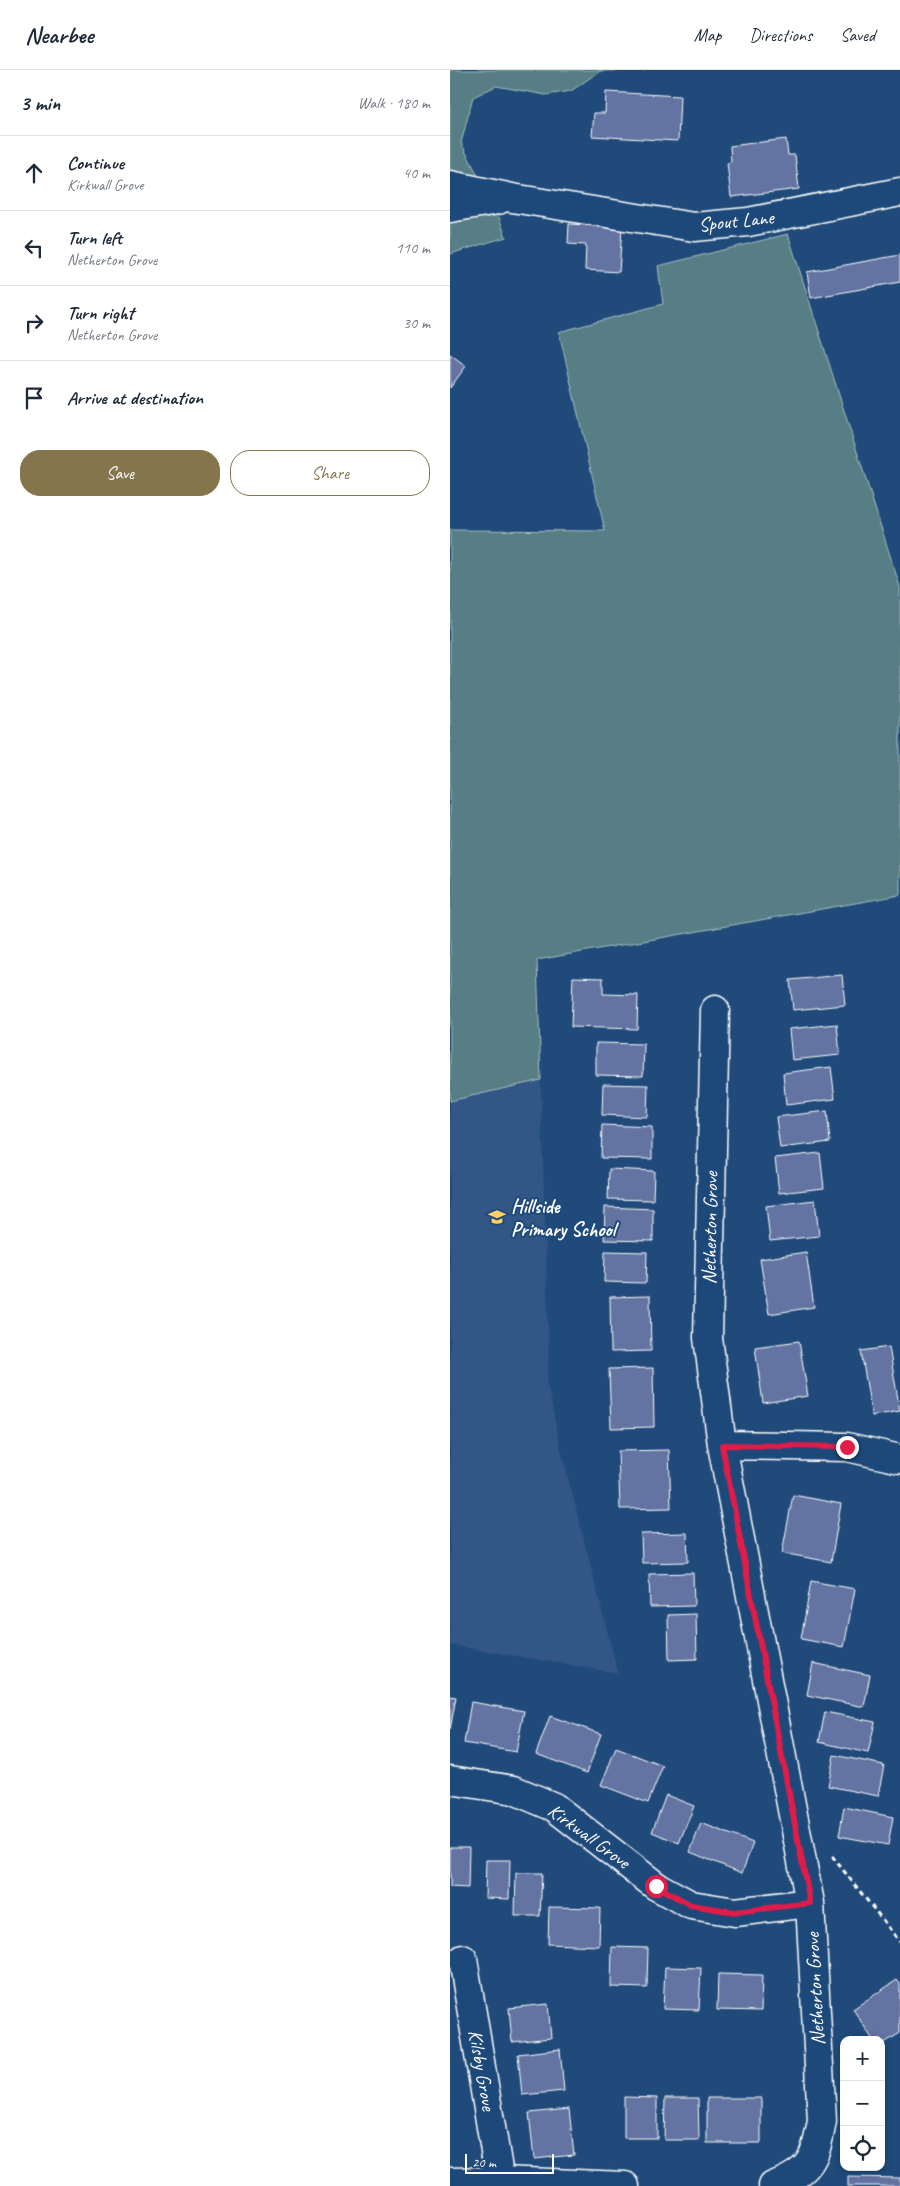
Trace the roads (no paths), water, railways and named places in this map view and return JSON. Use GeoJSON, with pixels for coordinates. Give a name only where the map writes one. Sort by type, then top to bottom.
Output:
{"type":"FeatureCollection","features":[{"type":"Feature","properties":{"kind":"street"},"geometry":{"type":"LineString","coordinates":[[450,185],[512,198]]}},
{"type":"Feature","properties":{"kind":"street","name":"Spout Lane"},"geometry":{"type":"LineString","coordinates":[[512,198],[694,226],[748,222],[900,192]]}},
{"type":"Feature","properties":{"kind":"street"},"geometry":{"type":"LineString","coordinates":[[450,208],[512,198]]}},
{"type":"Feature","properties":{"kind":"street","name":"Netherton Grove"},"geometry":{"type":"LineString","coordinates":[[715,1010],[708,1338],[722,1445],[810,1903],[822,2121],[818,2145],[810,2165],[790,2179],[773,2186]]}},
{"type":"Feature","properties":{"kind":"street"},"geometry":{"type":"LineString","coordinates":[[722,1445],[847,1447],[900,1459]]}},
{"type":"Feature","properties":{"kind":"street","name":"Kirkwall Grove"},"geometry":{"type":"LineString","coordinates":[[450,1780],[514,1790],[554,1807],[656,1886],[691,1905],[735,1912],[810,1903]]}},
{"type":"Feature","properties":{"kind":"street","name":"Kilsby Grove"},"geometry":{"type":"LineString","coordinates":[[463,1960],[500,2181]]}},
{"type":"Feature","properties":{"kind":"street"},"geometry":{"type":"LineString","coordinates":[[450,2182],[500,2181],[625,2186]]}},
{"type":"Feature","properties":{"kind":"place","name":"Hillside Primary School"},"geometry":{"type":"Point","coordinates":[497,1217]}}]}
